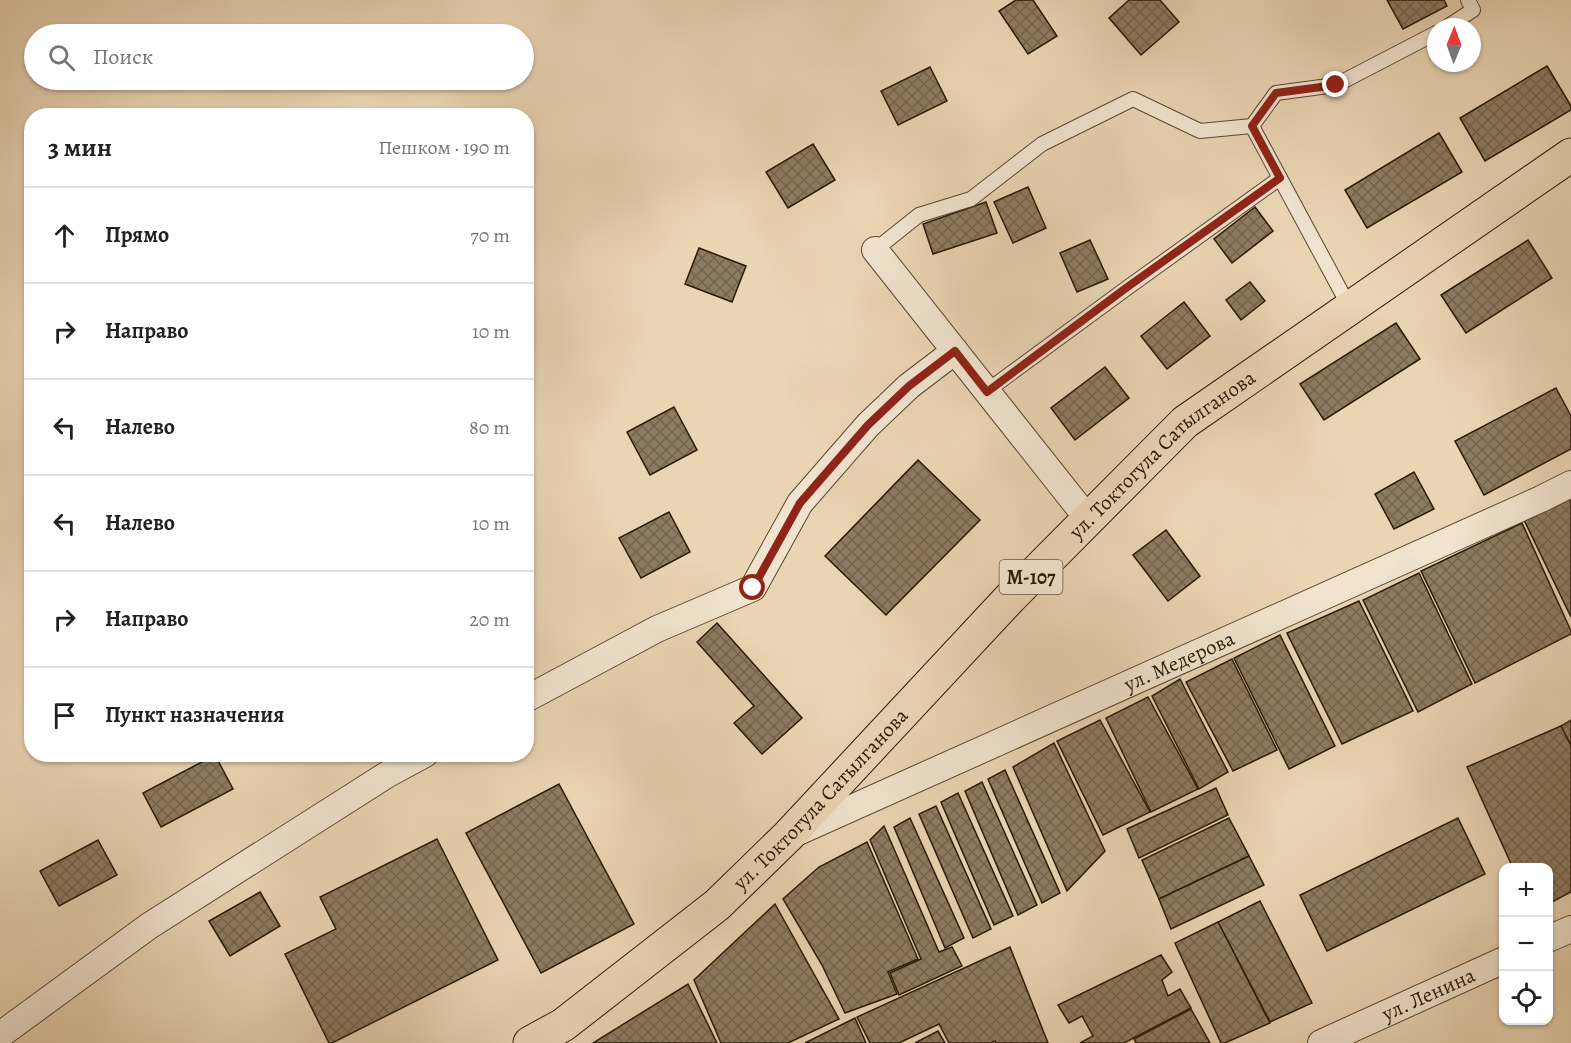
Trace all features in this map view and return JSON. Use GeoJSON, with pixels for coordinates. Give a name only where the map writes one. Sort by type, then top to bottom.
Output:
{"type":"FeatureCollection","features":[{"type":"Feature","properties":{"kind":"main road","name":"ул. Токтогула Сатылганова"},"geometry":{"type":"LineString","coordinates":[[530,1043],[564,1025],[717,905],[788,836],[1010,598],[1185,422],[1571,155]]}},
{"type":"Feature","properties":{"kind":"street"},"geometry":{"type":"LineString","coordinates":[[875,250],[1088,519]]}},
{"type":"Feature","properties":{"kind":"street"},"geometry":{"type":"LineString","coordinates":[[534,695],[657,629],[753,588],[800,503],[868,425],[909,386],[955,351]]}},
{"type":"Feature","properties":{"kind":"street","name":"ул. Медерова"},"geometry":{"type":"LineString","coordinates":[[788,836],[1571,484]]}},
{"type":"Feature","properties":{"kind":"street"},"geometry":{"type":"LineString","coordinates":[[0,1035],[149,926],[410,762]]}},
{"type":"Feature","properties":{"kind":"street"},"geometry":{"type":"LineString","coordinates":[[1553,937],[1571,929]]}},
{"type":"Feature","properties":{"kind":"street","name":"ул. Ленина"},"geometry":{"type":"LineString","coordinates":[[1321,1043],[1499,962]]}},
{"type":"Feature","properties":{"kind":"lane"},"geometry":{"type":"LineString","coordinates":[[1460,18],[1473,9],[1468,0]]}},
{"type":"Feature","properties":{"kind":"lane"},"geometry":{"type":"LineString","coordinates":[[875,250],[919,215],[971,199],[1042,144],[1133,99],[1200,131],[1252,126],[1276,93],[1336,85],[1427,38]]}},
{"type":"Feature","properties":{"kind":"lane"},"geometry":{"type":"LineString","coordinates":[[1252,126],[1350,308]]}},
{"type":"Feature","properties":{"kind":"lane"},"geometry":{"type":"LineString","coordinates":[[987,392],[1126,288],[1280,178]]}},
{"type":"Feature","properties":{"kind":"building"},"geometry":{"type":"Polygon","coordinates":[[[1016,0],[1033,0],[1057,36],[1028,54],[999,11],[1016,0]]]}},
{"type":"Feature","properties":{"kind":"building"},"geometry":{"type":"Polygon","coordinates":[[[1129,0],[1160,0],[1179,22],[1141,55],[1109,18],[1129,0]]]}},
{"type":"Feature","properties":{"kind":"building"},"geometry":{"type":"Polygon","coordinates":[[[1387,0],[1444,0],[1447,6],[1403,29],[1387,0]]]}},
{"type":"Feature","properties":{"kind":"building"},"geometry":{"type":"Polygon","coordinates":[[[1547,66],[1571,106],[1571,110],[1485,161],[1460,118],[1547,66]]]}},
{"type":"Feature","properties":{"kind":"building"},"geometry":{"type":"Polygon","coordinates":[[[930,67],[947,101],[898,125],[881,91],[930,67]]]}},
{"type":"Feature","properties":{"kind":"building"},"geometry":{"type":"Polygon","coordinates":[[[1439,133],[1462,172],[1367,228],[1345,190],[1439,133]]]}},
{"type":"Feature","properties":{"kind":"building"},"geometry":{"type":"Polygon","coordinates":[[[813,144],[835,180],[788,208],[766,172],[813,144]]]}},
{"type":"Feature","properties":{"kind":"building"},"geometry":{"type":"Polygon","coordinates":[[[1028,187],[1046,228],[1013,243],[994,202],[1028,187]]]}},
{"type":"Feature","properties":{"kind":"building"},"geometry":{"type":"Polygon","coordinates":[[[986,202],[997,233],[933,254],[923,224],[986,202]]]}},
{"type":"Feature","properties":{"kind":"building"},"geometry":{"type":"Polygon","coordinates":[[[1255,207],[1273,231],[1232,263],[1214,239],[1255,207]]]}},
{"type":"Feature","properties":{"kind":"building"},"geometry":{"type":"Polygon","coordinates":[[[1090,240],[1108,279],[1077,292],[1060,253],[1090,240]]]}},
{"type":"Feature","properties":{"kind":"building"},"geometry":{"type":"Polygon","coordinates":[[[1528,240],[1552,278],[1466,333],[1441,295],[1528,240]]]}},
{"type":"Feature","properties":{"kind":"building"},"geometry":{"type":"Polygon","coordinates":[[[699,248],[746,266],[732,302],[685,284],[699,248]]]}},
{"type":"Feature","properties":{"kind":"building"},"geometry":{"type":"Polygon","coordinates":[[[1250,282],[1265,301],[1241,320],[1226,300],[1250,282]]]}},
{"type":"Feature","properties":{"kind":"building"},"geometry":{"type":"Polygon","coordinates":[[[1184,302],[1210,336],[1167,369],[1141,336],[1184,302]]]}},
{"type":"Feature","properties":{"kind":"building"},"geometry":{"type":"Polygon","coordinates":[[[1396,323],[1420,359],[1324,420],[1300,384],[1396,323]]]}},
{"type":"Feature","properties":{"kind":"building"},"geometry":{"type":"Polygon","coordinates":[[[1105,367],[1129,398],[1075,440],[1051,408],[1105,367]]]}},
{"type":"Feature","properties":{"kind":"building"},"geometry":{"type":"Polygon","coordinates":[[[1556,388],[1571,416],[1571,449],[1484,495],[1455,441],[1556,388]]]}},
{"type":"Feature","properties":{"kind":"building"},"geometry":{"type":"Polygon","coordinates":[[[674,407],[697,450],[650,475],[627,432],[674,407]]]}},
{"type":"Feature","properties":{"kind":"building"},"geometry":{"type":"Polygon","coordinates":[[[918,460],[980,520],[886,615],[825,556],[918,460]]]}},
{"type":"Feature","properties":{"kind":"building"},"geometry":{"type":"Polygon","coordinates":[[[1414,472],[1434,509],[1394,529],[1375,494],[1414,472]]]}},
{"type":"Feature","properties":{"kind":"building"},"geometry":{"type":"Polygon","coordinates":[[[1571,496],[1571,617],[1523,518],[1571,496]]]}},
{"type":"Feature","properties":{"kind":"building"},"geometry":{"type":"Polygon","coordinates":[[[669,512],[690,552],[641,578],[619,538],[669,512]]]}},
{"type":"Feature","properties":{"kind":"building"},"geometry":{"type":"Polygon","coordinates":[[[1522,523],[1571,634],[1475,683],[1421,571],[1522,523]]]}},
{"type":"Feature","properties":{"kind":"building"},"geometry":{"type":"Polygon","coordinates":[[[1166,530],[1200,576],[1168,601],[1133,555],[1166,530]]]}},
{"type":"Feature","properties":{"kind":"building"},"geometry":{"type":"Polygon","coordinates":[[[1419,573],[1472,684],[1418,712],[1363,600],[1419,573]]]}},
{"type":"Feature","properties":{"kind":"building"},"geometry":{"type":"Polygon","coordinates":[[[1359,601],[1413,711],[1342,744],[1287,633],[1359,601]]]}},
{"type":"Feature","properties":{"kind":"building"},"geometry":{"type":"Polygon","coordinates":[[[717,623],[802,718],[762,754],[734,723],[754,706],[697,642],[717,623]]]}},
{"type":"Feature","properties":{"kind":"building"},"geometry":{"type":"Polygon","coordinates":[[[1280,635],[1335,746],[1289,769],[1234,658],[1280,635]]]}},
{"type":"Feature","properties":{"kind":"building"},"geometry":{"type":"Polygon","coordinates":[[[1232,659],[1277,750],[1233,771],[1186,682],[1232,659]]]}},
{"type":"Feature","properties":{"kind":"building"},"geometry":{"type":"Polygon","coordinates":[[[1180,679],[1228,772],[1199,789],[1152,696],[1180,679]]]}},
{"type":"Feature","properties":{"kind":"building"},"geometry":{"type":"Polygon","coordinates":[[[1148,697],[1198,789],[1151,812],[1106,718],[1148,697]]]}},
{"type":"Feature","properties":{"kind":"building"},"geometry":{"type":"Polygon","coordinates":[[[1100,720],[1150,812],[1103,835],[1057,741],[1100,720]]]}},
{"type":"Feature","properties":{"kind":"building"},"geometry":{"type":"Polygon","coordinates":[[[1571,720],[1571,746],[1561,726],[1571,720]]]}},
{"type":"Feature","properties":{"kind":"building"},"geometry":{"type":"Polygon","coordinates":[[[1561,726],[1571,746],[1571,892],[1553,901],[1553,863],[1511,863],[1467,767],[1561,726]]]}},
{"type":"Feature","properties":{"kind":"building"},"geometry":{"type":"Polygon","coordinates":[[[1054,743],[1105,851],[1067,891],[1013,767],[1054,743]]]}},
{"type":"Feature","properties":{"kind":"building"},"geometry":{"type":"Polygon","coordinates":[[[202,762],[219,762],[233,789],[161,827],[143,793],[202,762]]]}},
{"type":"Feature","properties":{"kind":"building"},"geometry":{"type":"Polygon","coordinates":[[[1005,770],[1060,893],[1042,903],[988,779],[1005,770]]]}},
{"type":"Feature","properties":{"kind":"building"},"geometry":{"type":"Polygon","coordinates":[[[982,782],[1037,905],[1018,915],[965,791],[982,782]]]}},
{"type":"Feature","properties":{"kind":"building"},"geometry":{"type":"Polygon","coordinates":[[[559,784],[634,924],[541,973],[466,833],[559,784]]]}},
{"type":"Feature","properties":{"kind":"building"},"geometry":{"type":"Polygon","coordinates":[[[1216,788],[1228,815],[1139,858],[1127,829],[1216,788]]]}},
{"type":"Feature","properties":{"kind":"building"},"geometry":{"type":"Polygon","coordinates":[[[958,793],[1013,916],[994,925],[941,802],[958,793]]]}},
{"type":"Feature","properties":{"kind":"building"},"geometry":{"type":"Polygon","coordinates":[[[936,806],[991,929],[973,938],[919,814],[936,806]]]}},
{"type":"Feature","properties":{"kind":"building"},"geometry":{"type":"Polygon","coordinates":[[[910,818],[964,938],[945,948],[894,827],[910,818]]]}},
{"type":"Feature","properties":{"kind":"building"},"geometry":{"type":"Polygon","coordinates":[[[1229,818],[1249,856],[1159,899],[1142,860],[1229,818]]]}},
{"type":"Feature","properties":{"kind":"building"},"geometry":{"type":"Polygon","coordinates":[[[1458,818],[1485,874],[1327,951],[1300,895],[1458,818]]]}},
{"type":"Feature","properties":{"kind":"building"},"geometry":{"type":"Polygon","coordinates":[[[884,826],[939,952],[952,947],[962,966],[899,995],[890,973],[921,959],[870,840],[884,826]]]}},
{"type":"Feature","properties":{"kind":"building"},"geometry":{"type":"Polygon","coordinates":[[[437,839],[498,960],[329,1043],[285,954],[336,929],[320,897],[437,839]]]}},
{"type":"Feature","properties":{"kind":"building"},"geometry":{"type":"Polygon","coordinates":[[[98,840],[117,875],[59,906],[40,871],[98,840]]]}},
{"type":"Feature","properties":{"kind":"building"},"geometry":{"type":"Polygon","coordinates":[[[867,842],[918,959],[888,972],[897,994],[845,1013],[822,965],[783,899],[819,867],[867,842]]]}},
{"type":"Feature","properties":{"kind":"building"},"geometry":{"type":"Polygon","coordinates":[[[1249,856],[1264,885],[1171,929],[1159,899],[1249,856]]]}},
{"type":"Feature","properties":{"kind":"building"},"geometry":{"type":"Polygon","coordinates":[[[260,892],[280,926],[230,956],[209,921],[260,892]]]}},
{"type":"Feature","properties":{"kind":"building"},"geometry":{"type":"Polygon","coordinates":[[[1260,901],[1312,1003],[1270,1022],[1218,922],[1260,901]]]}},
{"type":"Feature","properties":{"kind":"building"},"geometry":{"type":"Polygon","coordinates":[[[775,904],[839,1019],[788,1043],[721,1043],[694,980],[775,904]]]}},
{"type":"Feature","properties":{"kind":"building"},"geometry":{"type":"Polygon","coordinates":[[[1218,922],[1270,1023],[1225,1043],[1221,1043],[1175,943],[1218,922]]]}},
{"type":"Feature","properties":{"kind":"building"},"geometry":{"type":"Polygon","coordinates":[[[1010,947],[1048,1043],[996,1043],[995,1041],[991,1043],[949,1043],[939,1024],[899,1043],[870,1043],[857,1017],[1010,947]]]}},
{"type":"Feature","properties":{"kind":"building"},"geometry":{"type":"Polygon","coordinates":[[[1161,955],[1172,972],[1162,980],[1168,996],[1180,989],[1191,1008],[1124,1043],[1080,1043],[1093,1036],[1082,1016],[1069,1023],[1058,1005],[1161,955]]]}},
{"type":"Feature","properties":{"kind":"building"},"geometry":{"type":"Polygon","coordinates":[[[688,984],[717,1043],[593,1043],[688,984]]]}},
{"type":"Feature","properties":{"kind":"building"},"geometry":{"type":"Polygon","coordinates":[[[1191,1009],[1210,1043],[1136,1043],[1134,1039],[1191,1009]]]}},
{"type":"Feature","properties":{"kind":"building"},"geometry":{"type":"Polygon","coordinates":[[[855,1018],[866,1043],[805,1043],[855,1018]]]}},
{"type":"Feature","properties":{"kind":"building"},"geometry":{"type":"Polygon","coordinates":[[[938,1031],[945,1043],[915,1043],[938,1031]]]}},
{"type":"Feature","properties":{"kind":"route"},"geometry":{"type":"LineString","coordinates":[[753,588],[800,503],[868,425],[909,386],[955,351],[987,392],[1126,288],[1280,178],[1252,126],[1276,93],[1336,85]]}}]}
